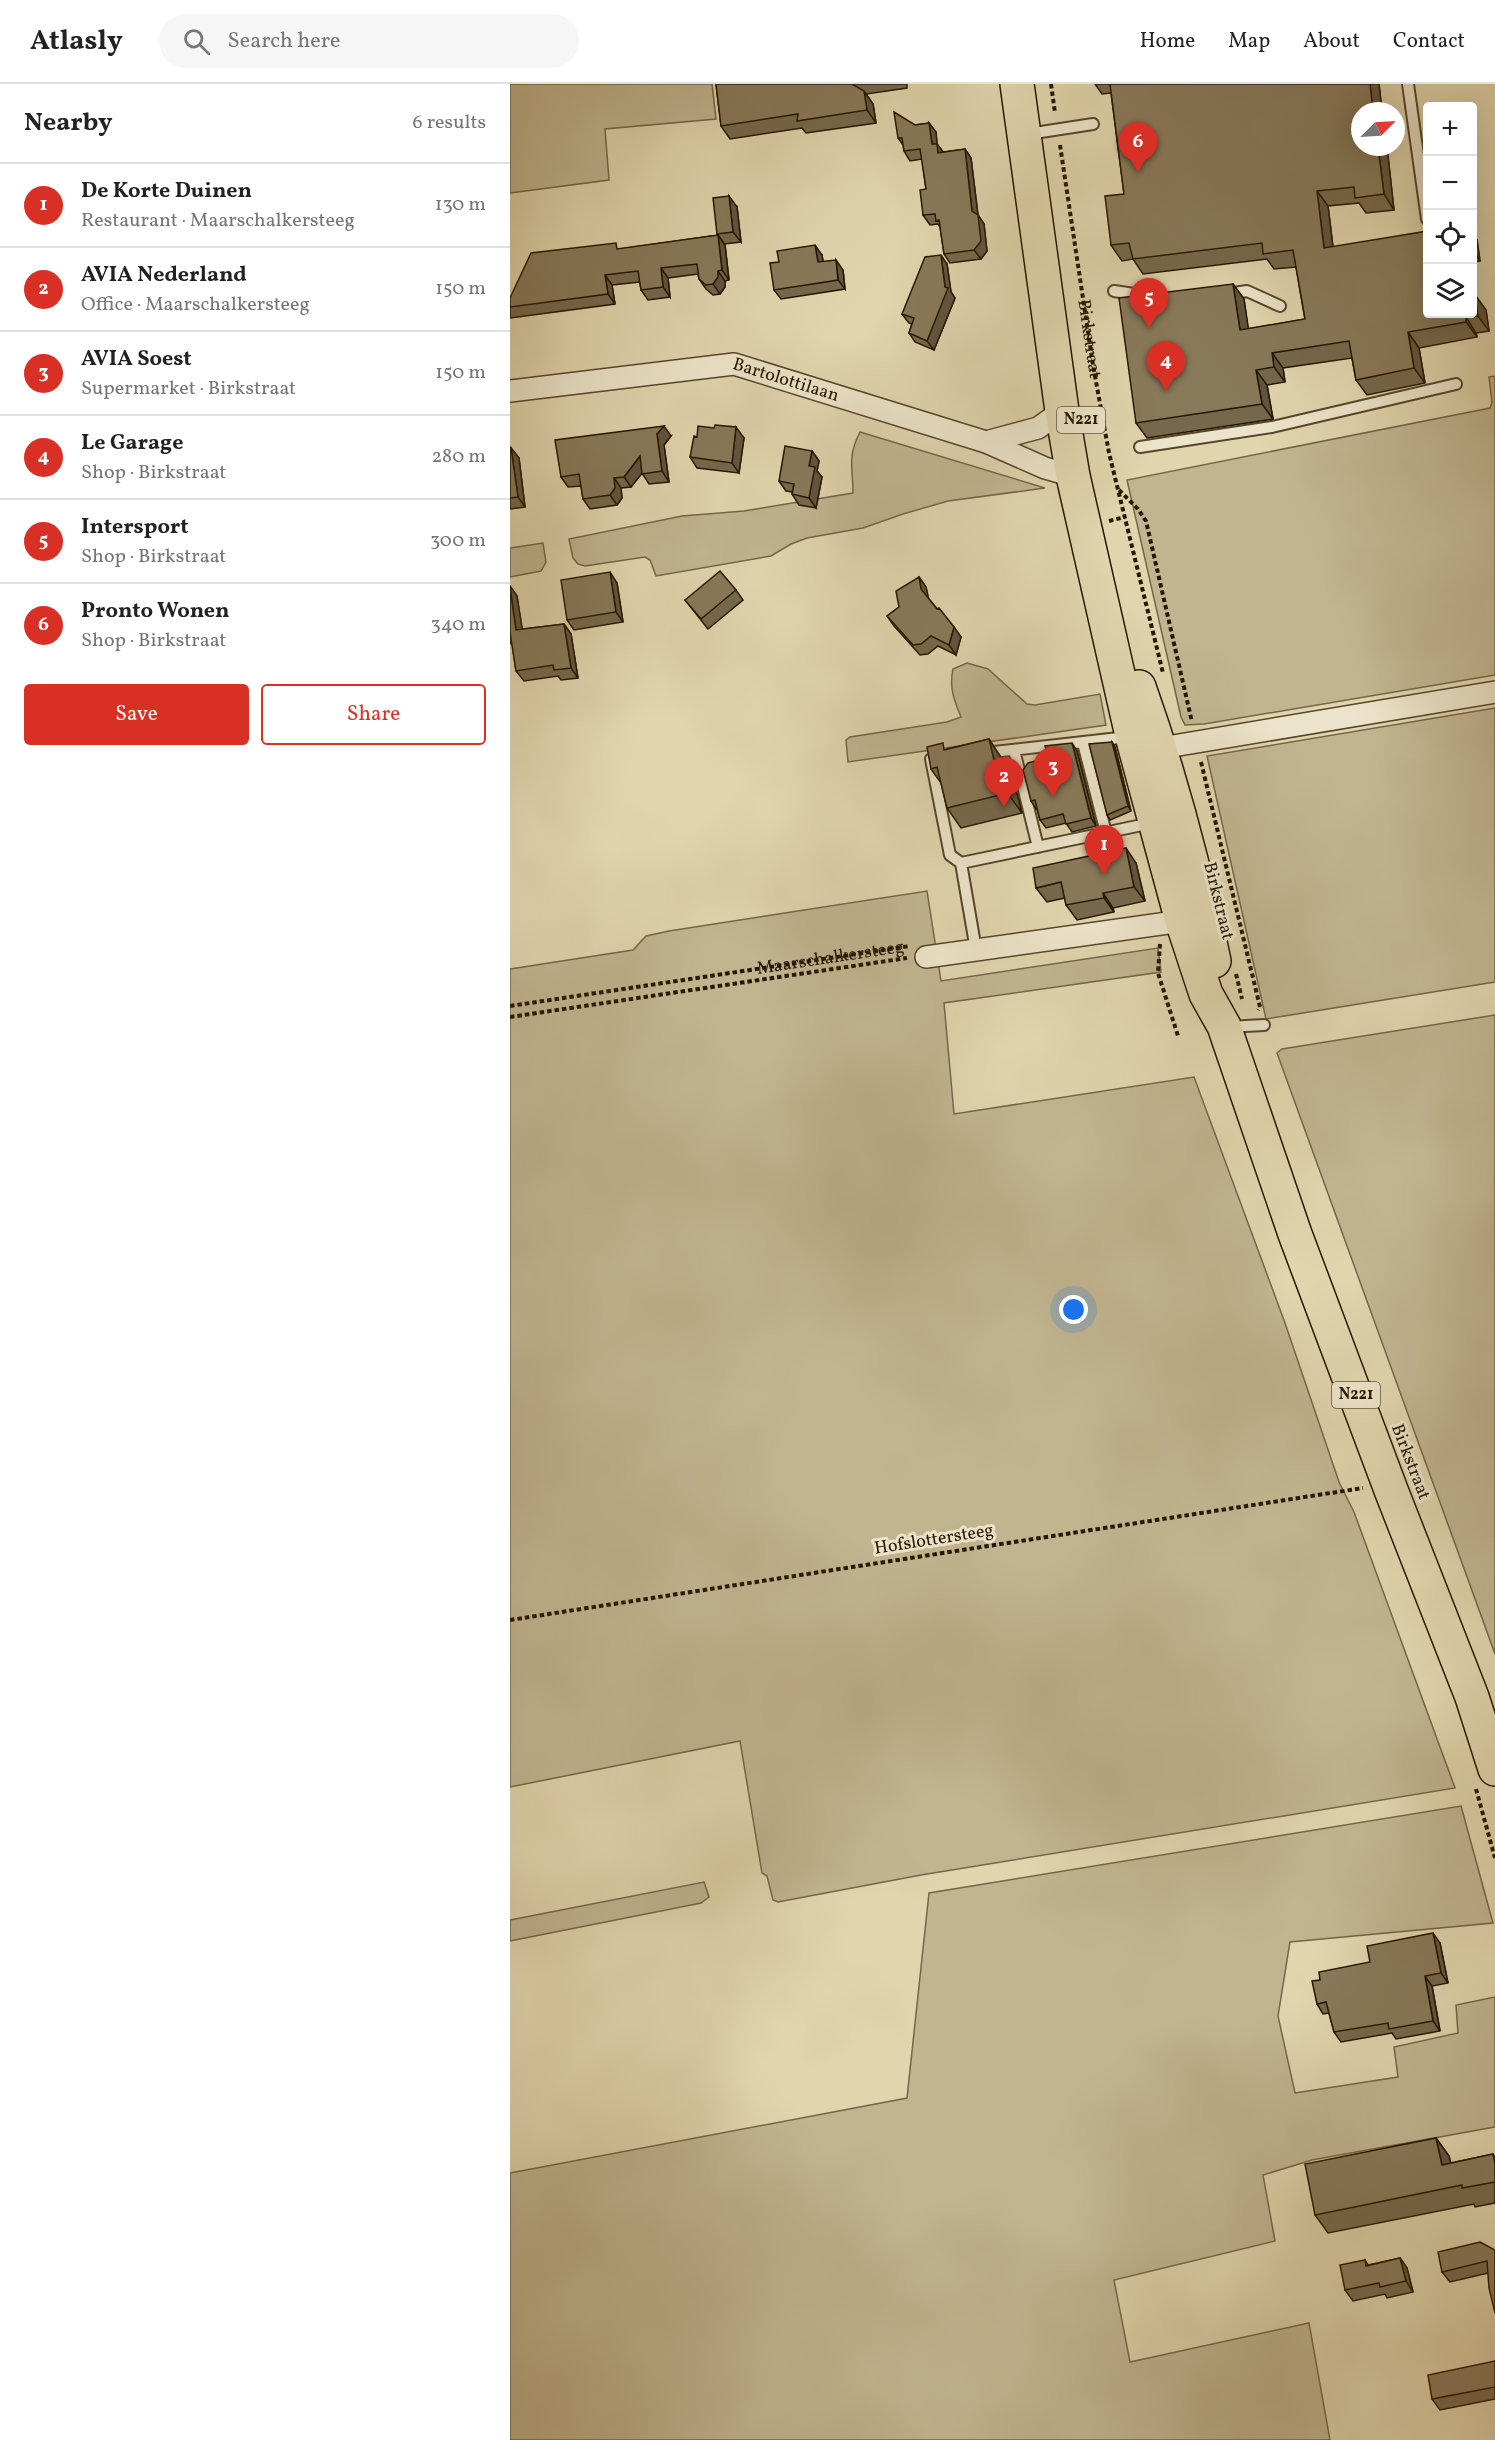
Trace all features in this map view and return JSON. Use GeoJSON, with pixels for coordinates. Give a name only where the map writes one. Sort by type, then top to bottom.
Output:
{"type":"FeatureCollection","features":[{"type":"Feature","properties":{"kind":"main road","name":"Birkstraat"},"geometry":{"type":"LineString","coordinates":[[1017,84],[1041,132],[1062,411],[1073,476],[1137,742],[1149,823],[1172,929],[1206,994],[1231,1024]]}},
{"type":"Feature","properties":{"kind":"main road","name":"Birkstraat"},"geometry":{"type":"LineString","coordinates":[[1034,84],[1087,458],[1134,673],[1137,742],[1173,792],[1193,865],[1220,987],[1295,1234],[1472,1697],[1495,1769]]}},
{"type":"Feature","properties":{"kind":"street","name":"Bartolottilaan"},"geometry":{"type":"LineString","coordinates":[[510,391],[734,364],[986,442],[1045,468],[1073,476]]}},
{"type":"Feature","properties":{"kind":"street"},"geometry":{"type":"LineString","coordinates":[[986,442],[1038,428],[1062,411]]}},
{"type":"Feature","properties":{"kind":"street"},"geometry":{"type":"LineString","coordinates":[[1137,742],[1495,692]]}},
{"type":"Feature","properties":{"kind":"street"},"geometry":{"type":"LineString","coordinates":[[1173,792],[1149,823],[1173,829],[1193,865]]}},
{"type":"Feature","properties":{"kind":"street","name":"Maarschalkersteeg"},"geometry":{"type":"LineString","coordinates":[[922,957],[1172,929]]}},
{"type":"Feature","properties":{"kind":"lane"},"geometry":{"type":"LineString","coordinates":[[1408,84],[1426,210]]}},
{"type":"Feature","properties":{"kind":"lane"},"geometry":{"type":"LineString","coordinates":[[1041,132],[1093,124]]}},
{"type":"Feature","properties":{"kind":"lane"},"geometry":{"type":"LineString","coordinates":[[1113,291],[1166,299]]}},
{"type":"Feature","properties":{"kind":"lane"},"geometry":{"type":"LineString","coordinates":[[1212,296],[1247,291],[1280,306]]}},
{"type":"Feature","properties":{"kind":"lane"},"geometry":{"type":"LineString","coordinates":[[1140,447],[1272,427],[1456,384]]}},
{"type":"Feature","properties":{"kind":"lane"},"geometry":{"type":"LineString","coordinates":[[978,754],[1083,743],[1137,742]]}},
{"type":"Feature","properties":{"kind":"lane"},"geometry":{"type":"LineString","coordinates":[[1083,743],[1106,832]]}},
{"type":"Feature","properties":{"kind":"lane"},"geometry":{"type":"LineString","coordinates":[[1014,750],[1038,847]]}},
{"type":"Feature","properties":{"kind":"lane"},"geometry":{"type":"LineString","coordinates":[[943,757],[931,758],[950,855],[961,863],[976,950]]}},
{"type":"Feature","properties":{"kind":"lane"},"geometry":{"type":"LineString","coordinates":[[961,863],[1149,823]]}},
{"type":"Feature","properties":{"kind":"lane"},"geometry":{"type":"LineString","coordinates":[[1231,1024],[1264,1025]]}},
{"type":"Feature","properties":{"kind":"path","name":"Birkstraat"},"geometry":{"type":"LineString","coordinates":[[1051,84],[1041,132],[1093,365],[1109,453],[1164,677]]}},
{"type":"Feature","properties":{"kind":"path"},"geometry":{"type":"LineString","coordinates":[[1172,929],[1158,950],[1158,973],[1178,1036]]}},
{"type":"Feature","properties":{"kind":"path","name":"Maarschalkersteeg"},"geometry":{"type":"LineString","coordinates":[[510,1006],[912,945],[922,957]]}},
{"type":"Feature","properties":{"kind":"path","name":"Maarschalkersteeg"},"geometry":{"type":"LineString","coordinates":[[510,1017],[922,957]]}},
{"type":"Feature","properties":{"kind":"path"},"geometry":{"type":"LineString","coordinates":[[1231,1024],[1235,969]]}},
{"type":"Feature","properties":{"kind":"path","name":"Hofslottersteeg"},"geometry":{"type":"LineString","coordinates":[[510,1620],[1362,1487]]}},
{"type":"Feature","properties":{"kind":"shaded area"},"geometry":{"type":"Polygon","coordinates":[[[510,84],[712,84],[716,119],[605,129],[609,180],[510,193],[510,84]]]}},
{"type":"Feature","properties":{"kind":"shaded area"},"geometry":{"type":"Polygon","coordinates":[[[1495,376],[1495,675],[1204,724],[1185,725],[1181,717],[1127,480],[1490,408],[1492,402],[1489,377],[1495,376]]]}},
{"type":"Feature","properties":{"kind":"shaded area"},"geometry":{"type":"Polygon","coordinates":[[[860,432],[1045,488],[948,501],[863,528],[807,538],[771,556],[656,576],[650,560],[645,557],[585,566],[578,564],[573,558],[569,539],[682,516],[744,511],[853,493],[852,455],[860,432]]]}},
{"type":"Feature","properties":{"kind":"shaded area"},"geometry":{"type":"Polygon","coordinates":[[[543,543],[546,562],[541,571],[510,577],[510,548],[543,543]]]}},
{"type":"Feature","properties":{"kind":"shaded area"},"geometry":{"type":"Polygon","coordinates":[[[967,663],[988,669],[1027,704],[1035,705],[1100,694],[1106,725],[848,762],[846,740],[850,737],[947,722],[961,717],[953,694],[952,676],[953,669],[967,663]]]}},
{"type":"Feature","properties":{"kind":"shaded area"},"geometry":{"type":"Polygon","coordinates":[[[1495,708],[1495,982],[1266,1019],[1207,756],[1495,708]]]}},
{"type":"Feature","properties":{"kind":"shaded area"},"geometry":{"type":"Polygon","coordinates":[[[927,891],[941,981],[1158,948],[1161,972],[944,1003],[954,1114],[1194,1077],[1285,1323],[1339,1482],[1354,1512],[1455,1788],[921,1875],[778,1902],[773,1900],[767,1876],[762,1873],[740,1741],[510,1787],[510,969],[633,950],[646,936],[669,931],[927,891]]]}},
{"type":"Feature","properties":{"kind":"shaded area"},"geometry":{"type":"Polygon","coordinates":[[[1495,1015],[1495,1654],[1277,1053],[1282,1049],[1495,1015]]]}},
{"type":"Feature","properties":{"kind":"shaded area"},"geometry":{"type":"Polygon","coordinates":[[[1461,1806],[1493,1923],[1290,1942],[1278,2016],[1295,2093],[1398,2077],[1394,2047],[1458,2033],[1456,2005],[1495,1997],[1495,2127],[1312,2160],[1263,2175],[1275,2241],[1114,2280],[1130,2362],[1309,2323],[1330,2440],[510,2440],[510,2173],[907,2098],[929,1893],[1461,1806]]]}},
{"type":"Feature","properties":{"kind":"shaded area"},"geometry":{"type":"Polygon","coordinates":[[[704,1882],[709,1897],[701,1903],[510,1941],[510,1920],[704,1882]]]}},
{"type":"Feature","properties":{"kind":"building"},"geometry":{"type":"Polygon","coordinates":[[[716,84],[852,84],[864,91],[867,110],[797,121],[798,114],[721,126],[716,84]]]}},
{"type":"Feature","properties":{"kind":"building"},"geometry":{"type":"Polygon","coordinates":[[[1110,84],[1370,84],[1372,102],[1351,102],[1351,156],[1379,156],[1384,194],[1355,198],[1354,187],[1317,191],[1324,248],[1423,232],[1423,318],[1466,318],[1466,322],[1408,332],[1414,368],[1356,380],[1349,341],[1272,353],[1274,367],[1256,370],[1262,404],[1136,423],[1119,298],[1233,284],[1240,330],[1305,319],[1293,250],[1263,254],[1262,243],[1133,259],[1129,243],[1111,245],[1105,196],[1124,194],[1110,84]]]}},
{"type":"Feature","properties":{"kind":"building"},"geometry":{"type":"Polygon","coordinates":[[[894,112],[915,125],[929,123],[932,144],[937,144],[938,153],[965,149],[972,211],[978,215],[981,241],[974,250],[944,254],[939,220],[936,221],[935,214],[923,215],[920,190],[926,189],[920,149],[904,151],[902,138],[898,138],[894,112]]]}},
{"type":"Feature","properties":{"kind":"building"},"geometry":{"type":"Polygon","coordinates":[[[729,196],[733,232],[717,234],[713,198],[729,196]]]}},
{"type":"Feature","properties":{"kind":"building"},"geometry":{"type":"Polygon","coordinates":[[[718,235],[722,270],[718,271],[718,277],[713,284],[706,285],[699,279],[697,264],[661,268],[663,287],[641,290],[638,271],[605,275],[608,294],[510,307],[510,298],[531,253],[616,243],[617,249],[718,235]]]}},
{"type":"Feature","properties":{"kind":"building"},"geometry":{"type":"Polygon","coordinates":[[[815,245],[818,262],[836,260],[838,280],[774,290],[770,263],[779,262],[777,251],[815,245]]]}},
{"type":"Feature","properties":{"kind":"building"},"geometry":{"type":"Polygon","coordinates":[[[941,255],[945,287],[948,288],[927,341],[909,333],[914,318],[902,314],[925,257],[941,255]]]}},
{"type":"Feature","properties":{"kind":"building"},"geometry":{"type":"Polygon","coordinates":[[[715,425],[736,427],[732,463],[690,457],[698,426],[714,428],[715,425]]]}},
{"type":"Feature","properties":{"kind":"building"},"geometry":{"type":"Polygon","coordinates":[[[664,426],[657,434],[662,471],[642,474],[640,456],[624,477],[614,478],[615,488],[610,495],[583,499],[579,474],[561,477],[555,440],[664,426]]]}},
{"type":"Feature","properties":{"kind":"building"},"geometry":{"type":"Polygon","coordinates":[[[785,446],[812,451],[809,466],[815,467],[809,498],[792,494],[794,484],[779,481],[785,446]]]}},
{"type":"Feature","properties":{"kind":"building"},"geometry":{"type":"Polygon","coordinates":[[[510,448],[518,497],[510,498],[510,448]]]}},
{"type":"Feature","properties":{"kind":"building"},"geometry":{"type":"Polygon","coordinates":[[[720,571],[736,590],[701,619],[685,600],[720,571]]]}},
{"type":"Feature","properties":{"kind":"building"},"geometry":{"type":"Polygon","coordinates":[[[610,572],[616,612],[567,620],[561,580],[610,572]]]}},
{"type":"Feature","properties":{"kind":"building"},"geometry":{"type":"Polygon","coordinates":[[[919,577],[921,589],[954,627],[949,645],[931,636],[921,644],[913,645],[887,616],[899,607],[896,591],[919,577]]]}},
{"type":"Feature","properties":{"kind":"building"},"geometry":{"type":"Polygon","coordinates":[[[510,589],[516,630],[564,624],[571,668],[554,670],[553,665],[516,671],[510,632],[510,589]]]}},
{"type":"Feature","properties":{"kind":"building"},"geometry":{"type":"Polygon","coordinates":[[[989,739],[999,781],[1003,774],[1008,793],[947,808],[937,767],[931,769],[927,747],[943,743],[944,750],[989,739]]]}},
{"type":"Feature","properties":{"kind":"building"},"geometry":{"type":"Polygon","coordinates":[[[1112,742],[1128,806],[1107,815],[1089,744],[1112,742]]]}},
{"type":"Feature","properties":{"kind":"building"},"geometry":{"type":"Polygon","coordinates":[[[1072,743],[1091,818],[1066,824],[1063,814],[1040,820],[1035,800],[1031,801],[1023,770],[1028,763],[1048,758],[1045,746],[1072,743]]]}},
{"type":"Feature","properties":{"kind":"building"},"geometry":{"type":"Polygon","coordinates":[[[1126,848],[1134,887],[1103,893],[1104,898],[1066,905],[1061,882],[1036,888],[1033,868],[1126,848]]]}},
{"type":"Feature","properties":{"kind":"building"},"geometry":{"type":"Polygon","coordinates":[[[1433,1933],[1441,1973],[1425,1976],[1433,2021],[1389,2029],[1388,2023],[1334,2032],[1326,2002],[1317,2004],[1312,1981],[1320,1980],[1319,1972],[1370,1962],[1367,1946],[1433,1933]]]}},
{"type":"Feature","properties":{"kind":"building"},"geometry":{"type":"Polygon","coordinates":[[[1436,2138],[1442,2165],[1493,2154],[1495,2182],[1462,2188],[1462,2185],[1315,2215],[1305,2164],[1436,2138]]]}},
{"type":"Feature","properties":{"kind":"building"},"geometry":{"type":"Polygon","coordinates":[[[1480,2242],[1495,2250],[1495,2313],[1489,2288],[1487,2261],[1442,2272],[1438,2252],[1480,2242]]]}},
{"type":"Feature","properties":{"kind":"building"},"geometry":{"type":"Polygon","coordinates":[[[1400,2258],[1406,2281],[1380,2287],[1379,2283],[1345,2290],[1340,2265],[1365,2260],[1366,2266],[1400,2258]]]}},
{"type":"Feature","properties":{"kind":"building"},"geometry":{"type":"Polygon","coordinates":[[[1495,2361],[1495,2387],[1432,2399],[1428,2375],[1495,2361]]]}},
{"type":"Feature","properties":{"kind":"place","name":"Pronto Wonen"},"geometry":{"type":"Point","coordinates":[1138,172]}},
{"type":"Feature","properties":{"kind":"place","name":"Intersport"},"geometry":{"type":"Point","coordinates":[1149,328]}},
{"type":"Feature","properties":{"kind":"place","name":"Le Garage"},"geometry":{"type":"Point","coordinates":[1166,391]}},
{"type":"Feature","properties":{"kind":"place","name":"AVIA Soest"},"geometry":{"type":"Point","coordinates":[1053,797]}},
{"type":"Feature","properties":{"kind":"place","name":"AVIA Nederland"},"geometry":{"type":"Point","coordinates":[1004,807]}},
{"type":"Feature","properties":{"kind":"place","name":"De Korte Duinen"},"geometry":{"type":"Point","coordinates":[1104,875]}}]}
